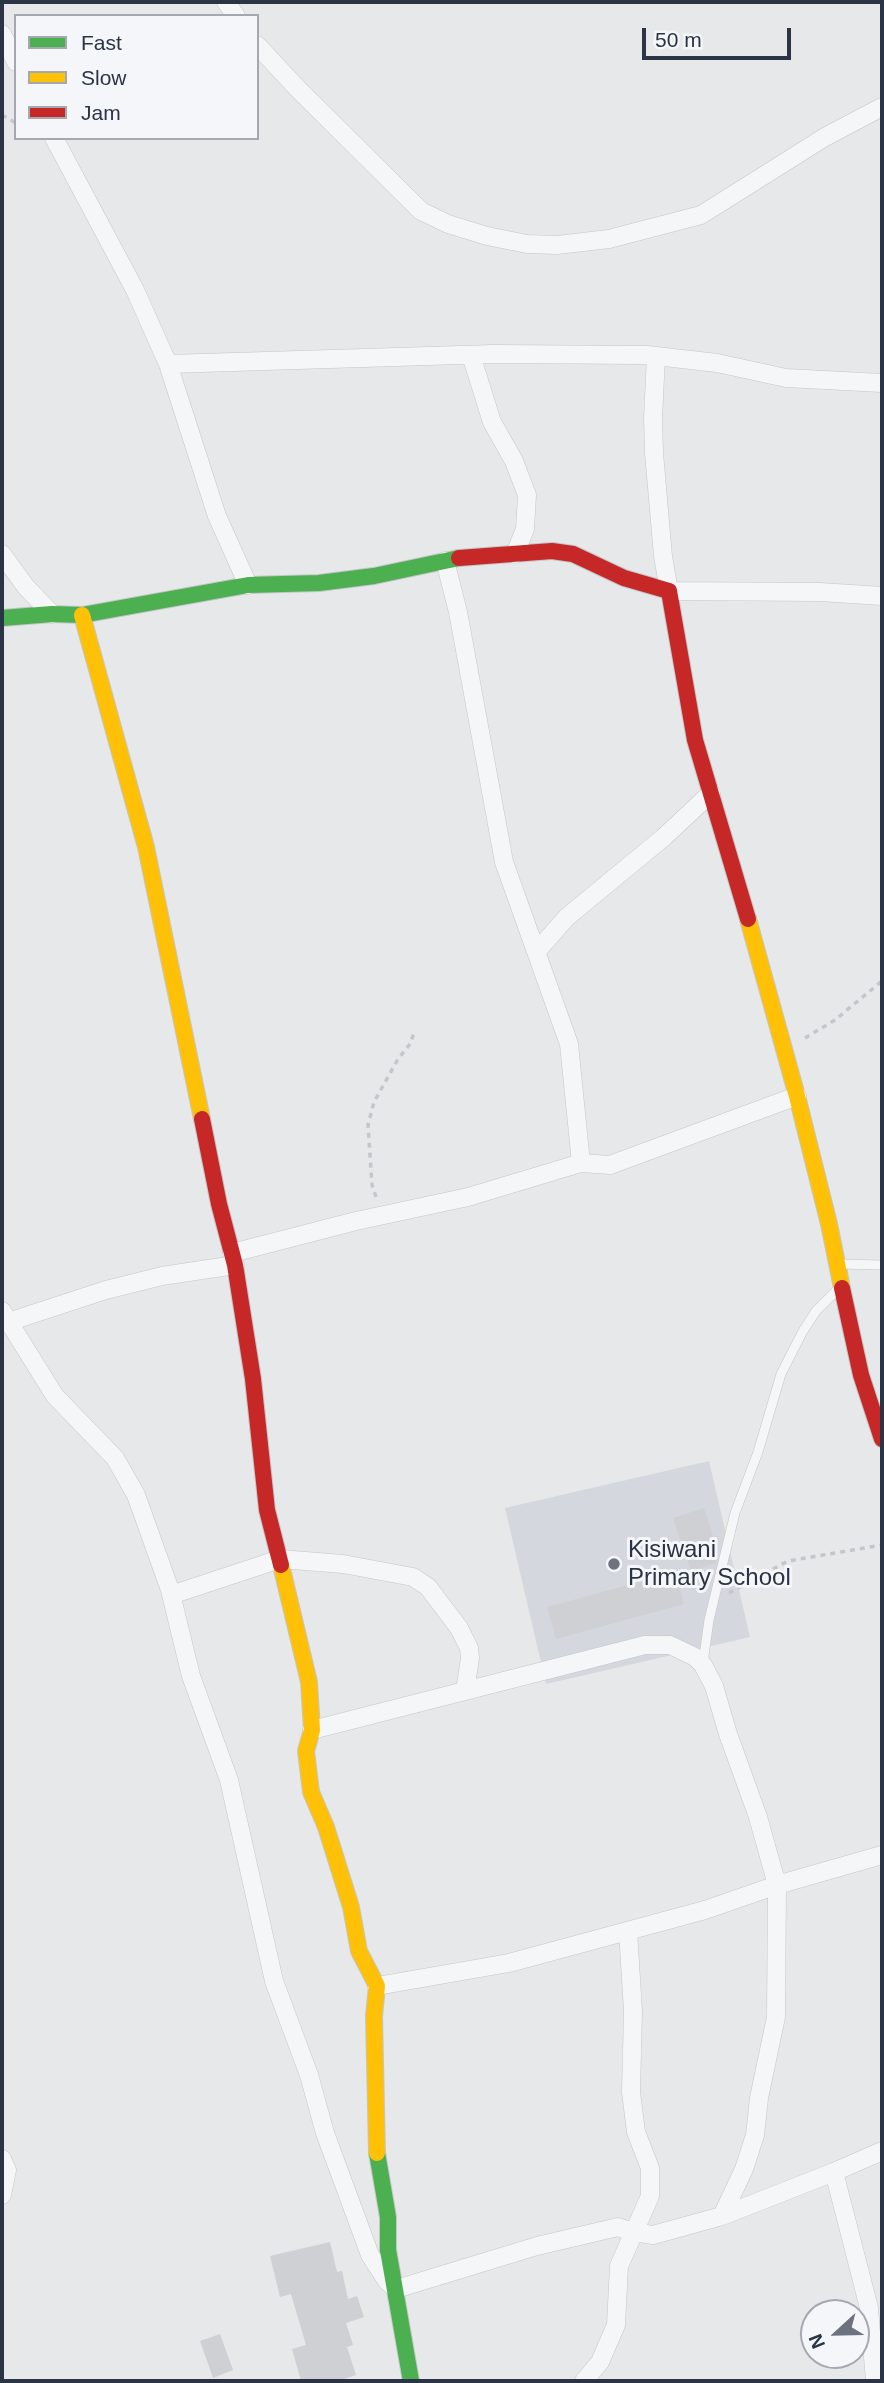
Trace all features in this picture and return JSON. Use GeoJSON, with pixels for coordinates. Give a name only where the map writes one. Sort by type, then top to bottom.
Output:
{"type":"FeatureCollection","features":[{"type":"Feature","properties":{"kind":"street"},"geometry":{"type":"LineString","coordinates":[[2,34],[14,58]]}},
{"type":"Feature","properties":{"kind":"street"},"geometry":{"type":"LineString","coordinates":[[259,47],[296,88],[421,211],[448,224],[474,232],[527,243],[557,245],[609,239],[701,215],[825,137],[882,107]]}},
{"type":"Feature","properties":{"kind":"street"},"geometry":{"type":"LineString","coordinates":[[55,140],[135,290],[169,364],[217,516],[248,585]]}},
{"type":"Feature","properties":{"kind":"street"},"geometry":{"type":"LineString","coordinates":[[169,364],[471,355],[656,356],[717,363],[786,378],[882,383]]}},
{"type":"Feature","properties":{"kind":"street"},"geometry":{"type":"LineString","coordinates":[[471,355],[492,422],[514,461],[527,495],[525,528],[515,554]]}},
{"type":"Feature","properties":{"kind":"street"},"geometry":{"type":"LineString","coordinates":[[656,356],[654,453],[663,556],[695,740],[785,1050],[838,1264],[851,1337],[882,1439]]}},
{"type":"Feature","properties":{"kind":"street"},"geometry":{"type":"LineString","coordinates":[[2,618],[52,614],[82,615],[248,585],[319,583],[374,576],[468,556],[552,551],[573,554],[624,578],[670,592],[820,592],[882,596]]}},
{"type":"Feature","properties":{"kind":"street"},"geometry":{"type":"LineString","coordinates":[[2,554],[26,587],[52,614]]}},
{"type":"Feature","properties":{"kind":"street"},"geometry":{"type":"LineString","coordinates":[[445,561],[458,612],[504,862],[569,1044],[581,1163]]}},
{"type":"Feature","properties":{"kind":"street"},"geometry":{"type":"LineString","coordinates":[[82,615],[146,847],[219,1204],[233,1259],[251,1367],[267,1510],[309,1682],[312,1730],[306,1751],[311,1792],[326,1826],[351,1907],[359,1951],[377,1986],[374,2016],[375,2141],[388,2217],[388,2250],[411,2381]]}},
{"type":"Feature","properties":{"kind":"street"},"geometry":{"type":"LineString","coordinates":[[537,951],[567,917],[664,837],[711,793]]}},
{"type":"Feature","properties":{"kind":"street"},"geometry":{"type":"LineString","coordinates":[[396,2289],[387,2281],[370,2255],[325,2133],[309,2075],[274,1981],[229,1780],[191,1676],[171,1595],[136,1495],[115,1458],[55,1396],[5,1316],[233,1259],[383,1216],[468,1197],[581,1163],[610,1165],[797,1096]]}},
{"type":"Feature","properties":{"kind":"street"},"geometry":{"type":"LineString","coordinates":[[171,1595],[280,1559],[343,1564],[413,1577],[428,1587],[469,1648],[465,1691]]}},
{"type":"Feature","properties":{"kind":"street"},"geometry":{"type":"LineString","coordinates":[[312,1730],[645,1645],[670,1645],[695,1657],[703,1665],[714,1686],[758,1817],[777,1885],[776,2017],[759,2098],[755,2134],[744,2169],[722,2216]]}},
{"type":"Feature","properties":{"kind":"street"},"geometry":{"type":"LineString","coordinates":[[377,1986],[509,1963],[705,1910],[777,1885],[882,1855]]}},
{"type":"Feature","properties":{"kind":"street"},"geometry":{"type":"LineString","coordinates":[[584,2381],[600,2362],[615,2325],[619,2266],[650,2196],[650,2168],[636,2132],[631,2092],[633,2011],[628,1931]]}},
{"type":"Feature","properties":{"kind":"street"},"geometry":{"type":"LineString","coordinates":[[396,2289],[537,2246],[618,2227],[653,2235],[722,2216],[882,2151]]}},
{"type":"Feature","properties":{"kind":"street"},"geometry":{"type":"LineString","coordinates":[[2,2159],[7,2170],[2,2195]]}},
{"type":"Feature","properties":{"kind":"street"},"geometry":{"type":"LineString","coordinates":[[834,2172],[869,2308],[875,2381]]}},
{"type":"Feature","properties":{"kind":"lane"},"geometry":{"type":"LineString","coordinates":[[838,1264],[882,1265]]}},
{"type":"Feature","properties":{"kind":"lane"},"geometry":{"type":"LineString","coordinates":[[703,1665],[709,1620],[735,1513],[758,1452],[780,1374],[816,1311],[842,1285]]}},
{"type":"Feature","properties":{"kind":"path"},"geometry":{"type":"LineString","coordinates":[[785,1050],[835,1020],[882,981]]}},
{"type":"Feature","properties":{"kind":"path"},"geometry":{"type":"LineString","coordinates":[[383,1216],[372,1185],[368,1125],[374,1102],[398,1059],[410,1044],[415,1030]]}},
{"type":"Feature","properties":{"kind":"path"},"geometry":{"type":"LineString","coordinates":[[716,1596],[726,1595],[745,1582],[788,1561],[882,1545]]}},
{"type":"Feature","properties":{"kind":"shaded area"},"geometry":{"type":"Polygon","coordinates":[[[709,1461],[750,1637],[546,1684],[505,1508],[709,1461]]]}},
{"type":"Feature","properties":{"kind":"building"},"geometry":{"type":"Polygon","coordinates":[[[704,1508],[718,1552],[716,1563],[691,1571],[673,1518],[704,1508]]]}},
{"type":"Feature","properties":{"kind":"building"},"geometry":{"type":"Polygon","coordinates":[[[675,1572],[684,1604],[556,1639],[547,1607],[675,1572]]]}},
{"type":"Feature","properties":{"kind":"building"},"geometry":{"type":"Polygon","coordinates":[[[330,2242],[337,2272],[342,2271],[348,2299],[357,2296],[364,2317],[346,2323],[353,2345],[347,2347],[356,2375],[338,2381],[301,2381],[292,2349],[306,2345],[291,2294],[280,2297],[270,2256],[330,2242]]]}},
{"type":"Feature","properties":{"kind":"building"},"geometry":{"type":"Polygon","coordinates":[[[220,2334],[233,2370],[213,2378],[200,2341],[220,2334]]]}},
{"type":"Feature","properties":{"kind":"traffic: fast"},"geometry":{"type":"LineString","coordinates":[[2,618],[52,614],[82,615],[248,585],[319,583],[374,576],[459,558]]}},
{"type":"Feature","properties":{"kind":"traffic: fast"},"geometry":{"type":"LineString","coordinates":[[377,2153],[388,2217],[388,2250],[411,2381]]}},
{"type":"Feature","properties":{"kind":"traffic: slow"},"geometry":{"type":"LineString","coordinates":[[82,615],[146,847],[202,1119]]}},
{"type":"Feature","properties":{"kind":"traffic: slow"},"geometry":{"type":"LineString","coordinates":[[748,919],[797,1096],[842,1288]]}},
{"type":"Feature","properties":{"kind":"traffic: slow"},"geometry":{"type":"LineString","coordinates":[[281,1565],[309,1682],[312,1730],[306,1751],[311,1792],[326,1827],[351,1907],[359,1951],[377,1986],[374,2016],[377,2153]]}},
{"type":"Feature","properties":{"kind":"traffic: jam"},"geometry":{"type":"LineString","coordinates":[[459,558],[552,551],[573,554],[624,578],[669,591],[695,740],[748,919]]}},
{"type":"Feature","properties":{"kind":"traffic: jam"},"geometry":{"type":"LineString","coordinates":[[202,1119],[219,1204],[235,1265],[253,1379],[267,1510],[281,1565]]}},
{"type":"Feature","properties":{"kind":"traffic: jam"},"geometry":{"type":"LineString","coordinates":[[842,1288],[861,1375],[882,1439]]}},
{"type":"Feature","properties":{"kind":"place","name":"Kisiwani Primary School"},"geometry":{"type":"Point","coordinates":[614,1564]}}]}
